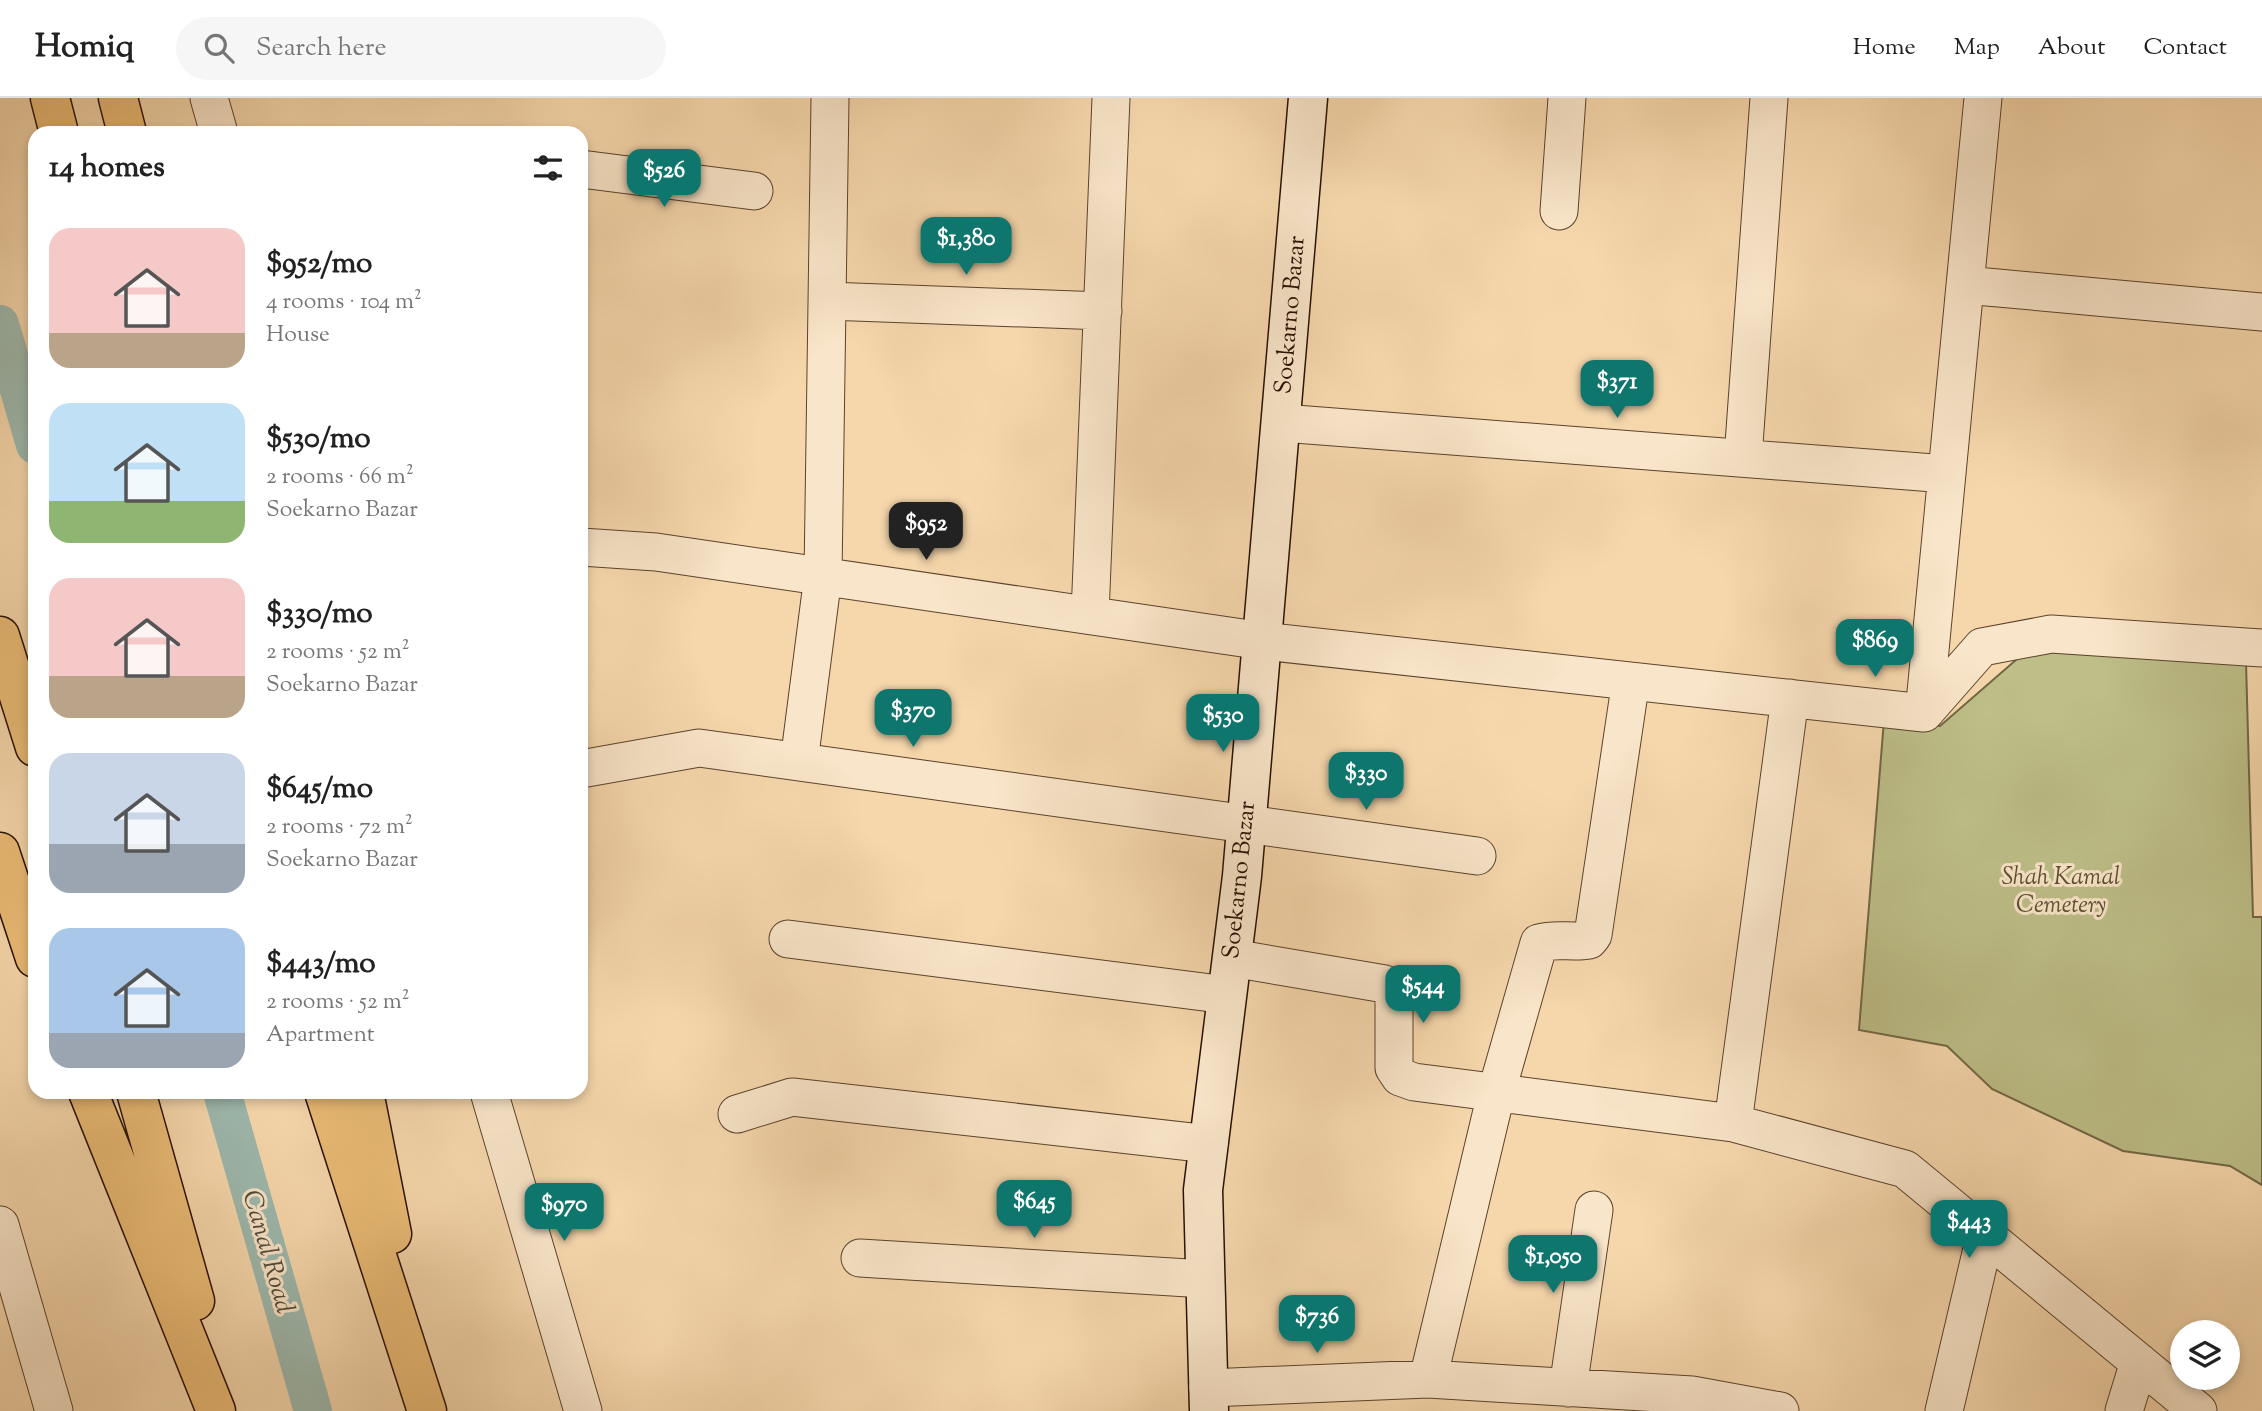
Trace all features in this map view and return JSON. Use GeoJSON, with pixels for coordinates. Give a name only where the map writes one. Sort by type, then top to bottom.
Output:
{"type":"FeatureCollection","features":[{"type":"Feature","properties":{"kind":"highway"},"geometry":{"type":"LineString","coordinates":[[50,98],[57,126]]}},
{"type":"Feature","properties":{"kind":"highway"},"geometry":{"type":"LineString","coordinates":[[118,98],[125,126]]}},
{"type":"Feature","properties":{"kind":"highway"},"geometry":{"type":"LineString","coordinates":[[0,636],[28,725]]}},
{"type":"Feature","properties":{"kind":"highway"},"geometry":{"type":"LineString","coordinates":[[0,852],[28,937]]}},
{"type":"Feature","properties":{"kind":"highway"},"geometry":{"type":"LineString","coordinates":[[91,1099],[216,1411]]}},
{"type":"Feature","properties":{"kind":"highway"},"geometry":{"type":"LineString","coordinates":[[138,1099],[226,1411]]}},
{"type":"Feature","properties":{"kind":"highway"},"geometry":{"type":"LineString","coordinates":[[326,1099],[427,1411]]}},
{"type":"Feature","properties":{"kind":"highway"},"geometry":{"type":"LineString","coordinates":[[365,1099],[390,1230],[435,1411]]}},
{"type":"Feature","properties":{"kind":"street"},"geometry":{"type":"LineString","coordinates":[[209,98],[217,126]]}},
{"type":"Feature","properties":{"kind":"street"},"geometry":{"type":"LineString","coordinates":[[799,762],[822,576],[830,98]]}},
{"type":"Feature","properties":{"kind":"street"},"geometry":{"type":"LineString","coordinates":[[1090,615],[1111,98]]}},
{"type":"Feature","properties":{"kind":"street","name":"Soekarno Bazar"},"geometry":{"type":"LineString","coordinates":[[1208,1399],[1203,1190],[1247,825],[1308,98]]}},
{"type":"Feature","properties":{"kind":"street"},"geometry":{"type":"LineString","coordinates":[[1559,211],[1567,98]]}},
{"type":"Feature","properties":{"kind":"street"},"geometry":{"type":"LineString","coordinates":[[1743,458],[1769,98]]}},
{"type":"Feature","properties":{"kind":"street"},"geometry":{"type":"LineString","coordinates":[[1924,713],[1983,98]]}},
{"type":"Feature","properties":{"kind":"street"},"geometry":{"type":"LineString","coordinates":[[588,170],[754,191]]}},
{"type":"Feature","properties":{"kind":"street"},"geometry":{"type":"LineString","coordinates":[[1965,285],[2262,312]]}},
{"type":"Feature","properties":{"kind":"street"},"geometry":{"type":"LineString","coordinates":[[827,301],[1102,311]]}},
{"type":"Feature","properties":{"kind":"street"},"geometry":{"type":"LineString","coordinates":[[1282,424],[1947,474]]}},
{"type":"Feature","properties":{"kind":"street"},"geometry":{"type":"LineString","coordinates":[[588,547],[656,552],[1263,641],[1924,713]]}},
{"type":"Feature","properties":{"kind":"street"},"geometry":{"type":"LineString","coordinates":[[1924,713],[1982,647],[2051,634],[2262,648]]}},
{"type":"Feature","properties":{"kind":"street"},"geometry":{"type":"LineString","coordinates":[[1733,1123],[1790,698]]}},
{"type":"Feature","properties":{"kind":"street"},"geometry":{"type":"LineString","coordinates":[[1428,1379],[1497,1090],[1539,943],[1551,939],[1590,940],[1593,935],[1628,700]]}},
{"type":"Feature","properties":{"kind":"street"},"geometry":{"type":"LineString","coordinates":[[588,768],[699,748],[1477,856]]}},
{"type":"Feature","properties":{"kind":"street"},"geometry":{"type":"LineString","coordinates":[[788,939],[1230,976],[1385,984],[1394,992],[1394,1068],[1400,1077],[1414,1082],[1497,1090],[1733,1123],[1905,1169],[2198,1411]]}},
{"type":"Feature","properties":{"kind":"street"},"geometry":{"type":"LineString","coordinates":[[737,1114],[792,1097],[1209,1144]]}},
{"type":"Feature","properties":{"kind":"street"},"geometry":{"type":"LineString","coordinates":[[491,1099],[583,1411]]}},
{"type":"Feature","properties":{"kind":"street"},"geometry":{"type":"LineString","coordinates":[[1568,1388],[1594,1210]]}},
{"type":"Feature","properties":{"kind":"street"},"geometry":{"type":"LineString","coordinates":[[0,1224],[54,1411]]}},
{"type":"Feature","properties":{"kind":"street"},"geometry":{"type":"LineString","coordinates":[[1944,1411],[1985,1236]]}},
{"type":"Feature","properties":{"kind":"street"},"geometry":{"type":"LineString","coordinates":[[860,1258],[1205,1279]]}},
{"type":"Feature","properties":{"kind":"street"},"geometry":{"type":"LineString","coordinates":[[2124,1411],[2139,1362]]}},
{"type":"Feature","properties":{"kind":"street"},"geometry":{"type":"LineString","coordinates":[[1208,1399],[1428,1379],[1692,1395],[1780,1411]]}},
{"type":"Feature","properties":{"kind":"green space","name":"Shah Kamal Cemetery"},"geometry":{"type":"Polygon","coordinates":[[[2032,646],[2246,662],[2253,917],[2262,917],[2262,1185],[2230,1166],[2123,1151],[1992,1089],[1947,1046],[1859,1030],[1884,720],[1940,726],[2032,646]]]}},
{"type":"Feature","properties":{"kind":"waterway","name":"Canal Road"},"geometry":{"type":"LineString","coordinates":[[0,324],[28,421]]}},
{"type":"Feature","properties":{"kind":"waterway","name":"Canal Road"},"geometry":{"type":"LineString","coordinates":[[224,1099],[313,1411]]}}]}
